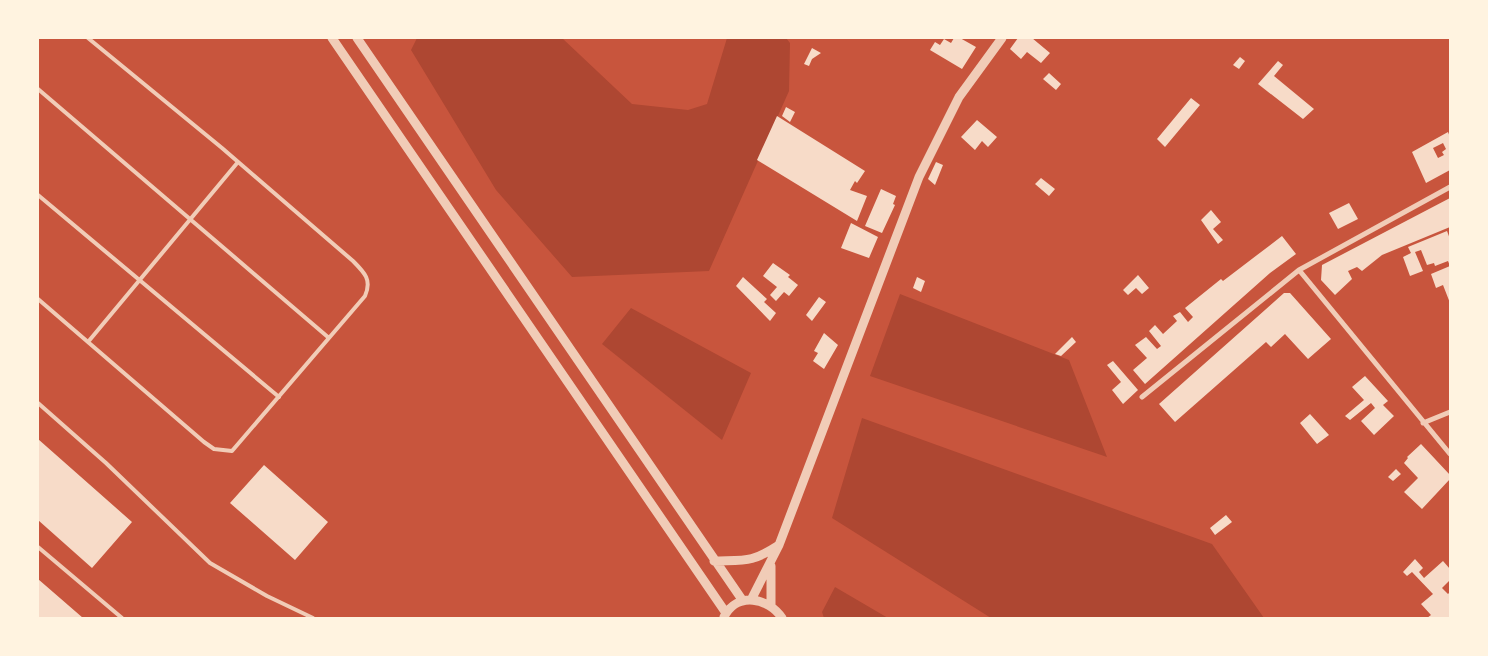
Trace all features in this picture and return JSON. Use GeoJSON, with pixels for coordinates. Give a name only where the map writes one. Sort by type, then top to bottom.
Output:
{"type":"FeatureCollection","features":[{"type":"Feature","properties":{"kind":"street"},"geometry":{"type":"LineString","coordinates":[[332,38],[725,616],[747,600],[771,563],[919,177],[959,97],[1002,38]]}},
{"type":"Feature","properties":{"kind":"street"},"geometry":{"type":"LineString","coordinates":[[357,38],[714,561],[747,600],[761,600],[770,605],[782,618]]}},
{"type":"Feature","properties":{"kind":"street"},"geometry":{"type":"LineString","coordinates":[[1142,398],[1299,270],[1450,188]]}},
{"type":"Feature","properties":{"kind":"street"},"geometry":{"type":"LineString","coordinates":[[1299,270],[1450,454]]}},
{"type":"Feature","properties":{"kind":"street"},"geometry":{"type":"LineString","coordinates":[[1423,423],[1450,412]]}},
{"type":"Feature","properties":{"kind":"street"},"geometry":{"type":"LineString","coordinates":[[714,561],[743,561],[758,558],[779,544]]}},
{"type":"Feature","properties":{"kind":"street"},"geometry":{"type":"LineString","coordinates":[[770,605],[771,563]]}},
{"type":"Feature","properties":{"kind":"lane"},"geometry":{"type":"LineString","coordinates":[[38,299],[214,449],[232,451],[330,338],[365,296],[369,287],[368,276],[353,261],[238,162],[88,38]]}},
{"type":"Feature","properties":{"kind":"lane"},"geometry":{"type":"LineString","coordinates":[[38,89],[330,338]]}},
{"type":"Feature","properties":{"kind":"lane"},"geometry":{"type":"LineString","coordinates":[[88,342],[238,162]]}},
{"type":"Feature","properties":{"kind":"lane"},"geometry":{"type":"LineString","coordinates":[[38,196],[279,397]]}},
{"type":"Feature","properties":{"kind":"lane"},"geometry":{"type":"LineString","coordinates":[[38,403],[106,463],[210,563],[267,596],[313,618]]}},
{"type":"Feature","properties":{"kind":"lane"},"geometry":{"type":"LineString","coordinates":[[38,547],[122,618]]}},
{"type":"Feature","properties":{"kind":"shaded area"},"geometry":{"type":"Polygon","coordinates":[[[417,38],[562,38],[632,104],[688,110],[707,104],[727,38],[786,38],[790,43],[789,91],[709,271],[572,277],[496,190],[411,50],[417,38]]]}},
{"type":"Feature","properties":{"kind":"shaded area"},"geometry":{"type":"Polygon","coordinates":[[[900,294],[1069,360],[1107,457],[870,376],[900,294]]]}},
{"type":"Feature","properties":{"kind":"shaded area"},"geometry":{"type":"Polygon","coordinates":[[[631,308],[751,373],[722,440],[602,344],[631,308]]]}},
{"type":"Feature","properties":{"kind":"shaded area"},"geometry":{"type":"Polygon","coordinates":[[[862,418],[1212,544],[1264,618],[991,618],[832,518],[862,418]]]}},
{"type":"Feature","properties":{"kind":"shaded area"},"geometry":{"type":"Polygon","coordinates":[[[835,587],[888,618],[824,618],[822,612],[835,587]]]}},
{"type":"Feature","properties":{"kind":"building"},"geometry":{"type":"Polygon","coordinates":[[[954,38],[960,38],[976,47],[962,69],[930,50],[935,42],[940,45],[944,39],[951,43],[954,38]]]}},
{"type":"Feature","properties":{"kind":"building"},"geometry":{"type":"Polygon","coordinates":[[[1018,38],[1032,38],[1050,53],[1041,63],[1027,52],[1021,59],[1010,49],[1018,38]]]}},
{"type":"Feature","properties":{"kind":"building"},"geometry":{"type":"Polygon","coordinates":[[[812,48],[821,53],[812,59],[809,66],[804,64],[812,48]]]}},
{"type":"Feature","properties":{"kind":"building"},"geometry":{"type":"Polygon","coordinates":[[[1240,57],[1245,61],[1239,69],[1233,65],[1240,57]]]}},
{"type":"Feature","properties":{"kind":"building"},"geometry":{"type":"Polygon","coordinates":[[[1278,61],[1283,65],[1274,76],[1314,109],[1303,119],[1258,84],[1278,61]]]}},
{"type":"Feature","properties":{"kind":"building"},"geometry":{"type":"Polygon","coordinates":[[[1049,73],[1061,84],[1056,90],[1043,79],[1049,73]]]}},
{"type":"Feature","properties":{"kind":"building"},"geometry":{"type":"Polygon","coordinates":[[[1191,98],[1200,105],[1165,147],[1157,139],[1191,98]]]}},
{"type":"Feature","properties":{"kind":"building"},"geometry":{"type":"Polygon","coordinates":[[[786,107],[795,112],[790,122],[782,116],[786,107]]]}},
{"type":"Feature","properties":{"kind":"building"},"geometry":{"type":"Polygon","coordinates":[[[777,116],[865,171],[857,183],[855,181],[850,190],[867,196],[857,221],[757,160],[777,116]]]}},
{"type":"Feature","properties":{"kind":"building"},"geometry":{"type":"Polygon","coordinates":[[[977,120],[997,137],[988,147],[982,141],[975,150],[961,137],[977,120]]]}},
{"type":"Feature","properties":{"kind":"building"},"geometry":{"type":"Polygon","coordinates":[[[1448,132],[1450,137],[1450,170],[1426,183],[1412,152],[1448,132]],[[1443,143],[1433,148],[1438,158],[1444,155],[1442,152],[1446,149],[1443,143]]]}},
{"type":"Feature","properties":{"kind":"building"},"geometry":{"type":"Polygon","coordinates":[[[936,162],[943,165],[935,185],[928,179],[936,162]]]}},
{"type":"Feature","properties":{"kind":"building"},"geometry":{"type":"Polygon","coordinates":[[[1041,178],[1055,189],[1049,196],[1035,184],[1041,178]]]}},
{"type":"Feature","properties":{"kind":"building"},"geometry":{"type":"Polygon","coordinates":[[[881,189],[896,196],[893,204],[895,205],[882,233],[865,226],[881,189]]]}},
{"type":"Feature","properties":{"kind":"building"},"geometry":{"type":"Polygon","coordinates":[[[1450,198],[1450,227],[1382,255],[1362,271],[1357,267],[1348,271],[1352,279],[1335,295],[1321,280],[1322,265],[1450,198]]]}},
{"type":"Feature","properties":{"kind":"building"},"geometry":{"type":"Polygon","coordinates":[[[1349,203],[1358,219],[1338,229],[1329,213],[1349,203]]]}},
{"type":"Feature","properties":{"kind":"building"},"geometry":{"type":"Polygon","coordinates":[[[1211,210],[1221,222],[1213,229],[1223,240],[1218,244],[1201,220],[1211,210]]]}},
{"type":"Feature","properties":{"kind":"building"},"geometry":{"type":"Polygon","coordinates":[[[851,223],[878,237],[869,258],[841,248],[851,223]]]}},
{"type":"Feature","properties":{"kind":"building"},"geometry":{"type":"Polygon","coordinates":[[[1447,231],[1450,239],[1450,266],[1448,261],[1435,266],[1434,263],[1427,265],[1421,250],[1415,252],[1423,271],[1410,276],[1403,257],[1411,253],[1408,247],[1447,231]]]}},
{"type":"Feature","properties":{"kind":"building"},"geometry":{"type":"Polygon","coordinates":[[[1282,236],[1296,254],[1270,273],[1145,384],[1133,370],[1147,358],[1135,345],[1146,337],[1157,349],[1161,346],[1149,331],[1155,325],[1163,334],[1177,321],[1173,316],[1180,312],[1188,322],[1193,317],[1185,308],[1221,279],[1223,281],[1282,236]]]}},
{"type":"Feature","properties":{"kind":"building"},"geometry":{"type":"Polygon","coordinates":[[[773,263],[790,275],[788,277],[798,285],[789,296],[784,292],[776,301],[770,295],[777,287],[763,276],[773,263]]]}},
{"type":"Feature","properties":{"kind":"building"},"geometry":{"type":"Polygon","coordinates":[[[1450,266],[1450,303],[1443,285],[1436,288],[1431,274],[1450,266]]]}},
{"type":"Feature","properties":{"kind":"building"},"geometry":{"type":"Polygon","coordinates":[[[1138,275],[1149,288],[1142,294],[1136,288],[1128,295],[1123,290],[1138,275]]]}},
{"type":"Feature","properties":{"kind":"building"},"geometry":{"type":"Polygon","coordinates":[[[743,277],[767,299],[764,302],[776,313],[770,321],[736,286],[743,277]]]}},
{"type":"Feature","properties":{"kind":"building"},"geometry":{"type":"Polygon","coordinates":[[[917,277],[925,281],[921,292],[913,288],[917,277]]]}},
{"type":"Feature","properties":{"kind":"building"},"geometry":{"type":"Polygon","coordinates":[[[1284,293],[1290,293],[1331,339],[1308,359],[1285,334],[1271,347],[1266,342],[1175,422],[1159,404],[1284,293]]]}},
{"type":"Feature","properties":{"kind":"building"},"geometry":{"type":"Polygon","coordinates":[[[819,297],[826,302],[812,321],[806,315],[819,297]]]}},
{"type":"Feature","properties":{"kind":"building"},"geometry":{"type":"Polygon","coordinates":[[[824,333],[838,345],[824,369],[813,361],[818,353],[814,351],[824,333]]]}},
{"type":"Feature","properties":{"kind":"building"},"geometry":{"type":"Polygon","coordinates":[[[1072,337],[1076,342],[1061,356],[1055,354],[1072,337]]]}},
{"type":"Feature","properties":{"kind":"building"},"geometry":{"type":"Polygon","coordinates":[[[1113,361],[1138,390],[1123,404],[1112,390],[1121,382],[1107,365],[1113,361]]]}},
{"type":"Feature","properties":{"kind":"building"},"geometry":{"type":"Polygon","coordinates":[[[1365,376],[1388,401],[1383,405],[1394,416],[1374,435],[1361,421],[1375,408],[1371,403],[1350,420],[1345,416],[1364,400],[1352,387],[1365,376]]]}},
{"type":"Feature","properties":{"kind":"building"},"geometry":{"type":"Polygon","coordinates":[[[1310,414],[1329,435],[1317,444],[1300,423],[1310,414]]]}},
{"type":"Feature","properties":{"kind":"building"},"geometry":{"type":"Polygon","coordinates":[[[38,439],[132,522],[92,568],[38,520],[38,439]]]}},
{"type":"Feature","properties":{"kind":"building"},"geometry":{"type":"Polygon","coordinates":[[[1421,444],[1450,475],[1450,479],[1422,509],[1404,492],[1418,478],[1404,463],[1407,457],[1421,444]]]}},
{"type":"Feature","properties":{"kind":"building"},"geometry":{"type":"Polygon","coordinates":[[[264,465],[328,522],[295,560],[230,503],[264,465]]]}},
{"type":"Feature","properties":{"kind":"building"},"geometry":{"type":"Polygon","coordinates":[[[1396,469],[1401,474],[1393,481],[1388,477],[1396,469]]]}},
{"type":"Feature","properties":{"kind":"building"},"geometry":{"type":"Polygon","coordinates":[[[1226,515],[1232,522],[1215,535],[1210,528],[1226,515]]]}},
{"type":"Feature","properties":{"kind":"building"},"geometry":{"type":"Polygon","coordinates":[[[1415,559],[1423,568],[1419,572],[1424,578],[1443,561],[1450,569],[1450,580],[1442,588],[1448,594],[1450,592],[1450,618],[1427,618],[1431,615],[1421,604],[1433,594],[1412,572],[1407,576],[1403,572],[1415,559]]]}},
{"type":"Feature","properties":{"kind":"building"},"geometry":{"type":"Polygon","coordinates":[[[38,579],[83,618],[38,618],[38,579]]]}}]}
